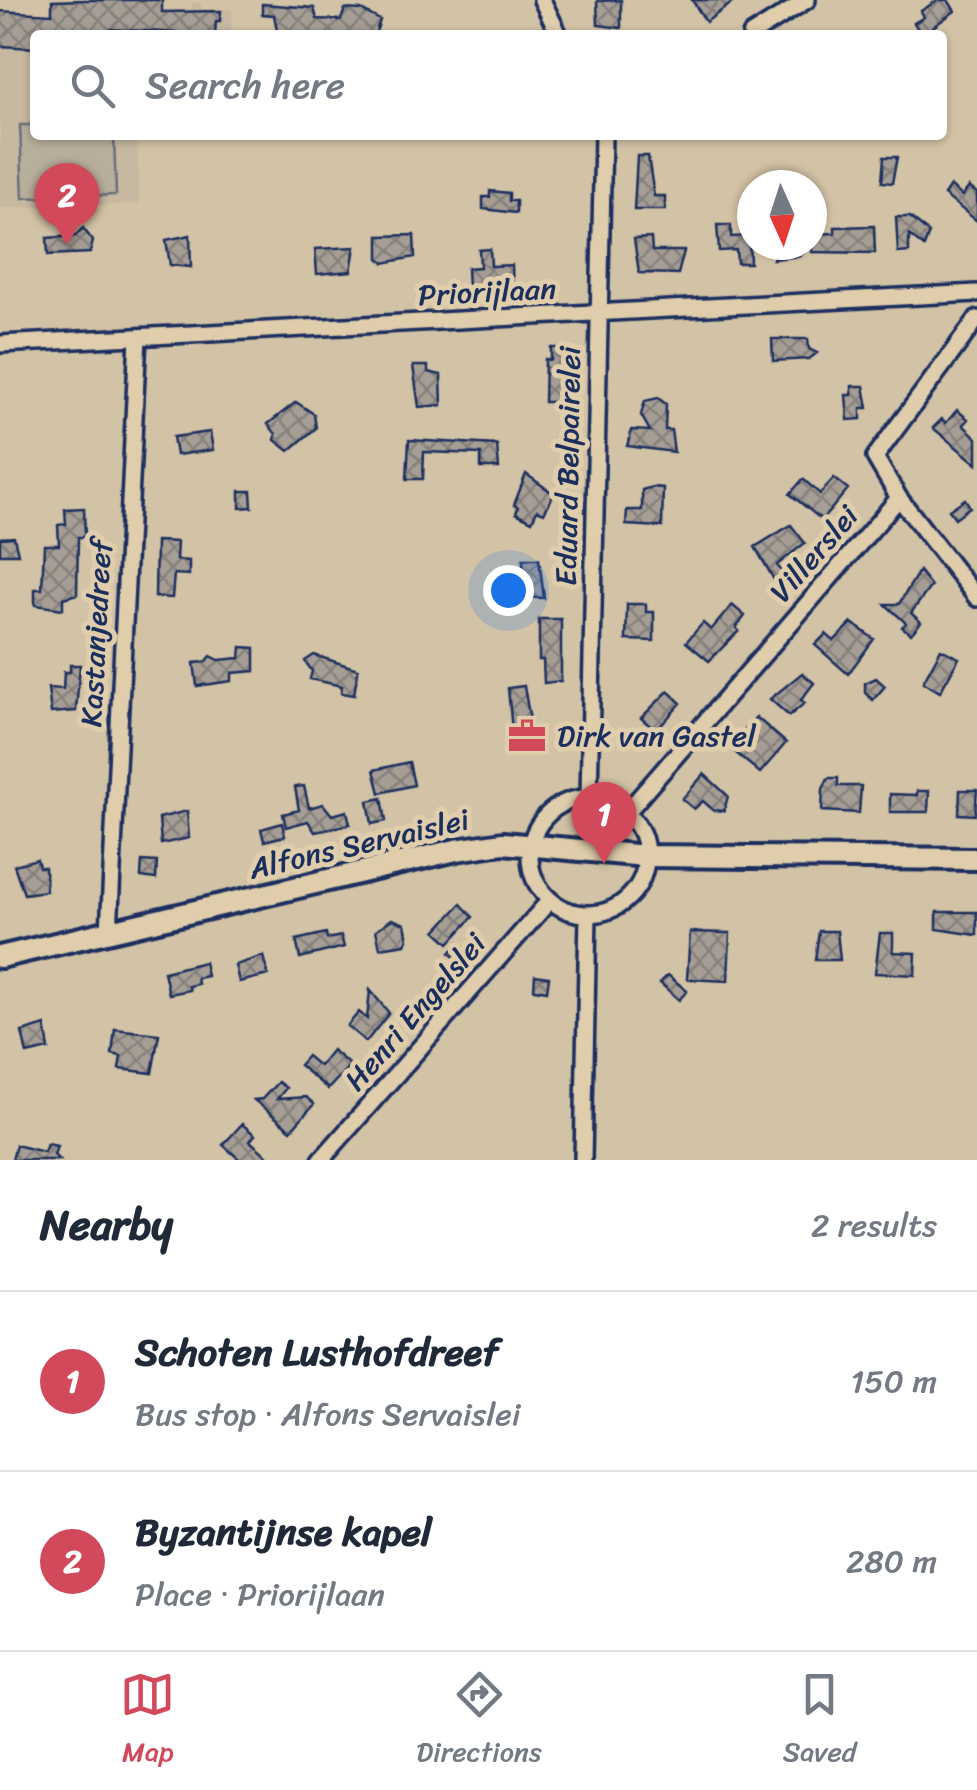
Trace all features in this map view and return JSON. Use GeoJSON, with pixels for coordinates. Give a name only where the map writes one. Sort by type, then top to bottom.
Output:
{"type":"FeatureCollection","features":[{"type":"Feature","properties":{"kind":"street"},"geometry":{"type":"LineString","coordinates":[[542,0],[557,30]]}},
{"type":"Feature","properties":{"kind":"street"},"geometry":{"type":"LineString","coordinates":[[759,30],[807,0]]}},
{"type":"Feature","properties":{"kind":"street","name":"Eduard Belpairelei"},"geometry":{"type":"LineString","coordinates":[[589,798],[603,140]]}},
{"type":"Feature","properties":{"kind":"street","name":"Priorijlaan"},"geometry":{"type":"LineString","coordinates":[[0,344],[977,293]]}},
{"type":"Feature","properties":{"kind":"street","name":"Villerslei"},"geometry":{"type":"LineString","coordinates":[[627,812],[899,498],[875,457],[977,319]]}},
{"type":"Feature","properties":{"kind":"street","name":"Kastanjedreef"},"geometry":{"type":"LineString","coordinates":[[109,932],[138,337]]}},
{"type":"Feature","properties":{"kind":"street"},"geometry":{"type":"LineString","coordinates":[[899,498],[977,598]]}},
{"type":"Feature","properties":{"kind":"street"},"geometry":{"type":"LineString","coordinates":[[589,798],[610,802],[627,812],[638,826],[646,856],[644,871],[629,896],[603,912],[588,914],[550,900],[535,880],[531,845],[535,831],[552,810],[589,798]]}},
{"type":"Feature","properties":{"kind":"street","name":"Alfons Servaislei"},"geometry":{"type":"LineString","coordinates":[[0,958],[456,850],[503,843],[646,856],[977,859]]}},
{"type":"Feature","properties":{"kind":"street","name":"Henri Engelslei"},"geometry":{"type":"LineString","coordinates":[[322,1160],[550,900]]}},
{"type":"Feature","properties":{"kind":"street"},"geometry":{"type":"LineString","coordinates":[[583,1160],[588,914]]}},
{"type":"Feature","properties":{"kind":"shaded area"},"geometry":{"type":"Polygon","coordinates":[[[162,0],[163,12],[191,14],[192,3],[201,3],[201,9],[232,10],[231,30],[30,30],[30,140],[137,140],[139,204],[0,208],[0,10],[51,14],[52,1],[162,0]]]}},
{"type":"Feature","properties":{"kind":"shaded area"},"geometry":{"type":"Polygon","coordinates":[[[20,125],[30,125],[30,140],[114,140],[116,195],[23,198],[20,125]]]}},
{"type":"Feature","properties":{"kind":"building"},"geometry":{"type":"Polygon","coordinates":[[[162,0],[162,12],[221,11],[215,30],[30,30],[30,48],[0,46],[0,11],[52,14],[52,1],[162,0]]]}},
{"type":"Feature","properties":{"kind":"building"},"geometry":{"type":"Polygon","coordinates":[[[621,0],[621,28],[598,25],[597,1],[621,0]]]}},
{"type":"Feature","properties":{"kind":"building"},"geometry":{"type":"Polygon","coordinates":[[[692,0],[736,0],[706,22],[692,0]]]}},
{"type":"Feature","properties":{"kind":"building"},"geometry":{"type":"Polygon","coordinates":[[[938,0],[948,0],[955,11],[929,30],[919,30],[914,23],[924,17],[921,11],[938,0]]]}},
{"type":"Feature","properties":{"kind":"building"},"geometry":{"type":"Polygon","coordinates":[[[262,4],[314,8],[317,19],[341,20],[345,9],[361,10],[380,20],[377,30],[277,30],[274,15],[262,14],[262,4]]]}},
{"type":"Feature","properties":{"kind":"building"},"geometry":{"type":"Polygon","coordinates":[[[637,156],[648,156],[654,196],[665,196],[665,210],[634,210],[637,156]]]}},
{"type":"Feature","properties":{"kind":"building"},"geometry":{"type":"Polygon","coordinates":[[[884,157],[897,157],[892,183],[882,182],[884,157]]]}},
{"type":"Feature","properties":{"kind":"building"},"geometry":{"type":"Polygon","coordinates":[[[950,186],[962,196],[969,187],[977,193],[977,221],[944,195],[950,186]]]}},
{"type":"Feature","properties":{"kind":"building"},"geometry":{"type":"Polygon","coordinates":[[[490,191],[509,193],[509,201],[516,201],[516,213],[483,209],[483,197],[490,197],[490,191]]]}},
{"type":"Feature","properties":{"kind":"building"},"geometry":{"type":"Polygon","coordinates":[[[896,217],[910,217],[929,233],[924,247],[909,235],[909,252],[898,253],[896,217]]]}},
{"type":"Feature","properties":{"kind":"building"},"geometry":{"type":"Polygon","coordinates":[[[717,225],[731,225],[731,237],[737,237],[737,260],[750,263],[737,263],[736,250],[719,251],[717,225]]]}},
{"type":"Feature","properties":{"kind":"building"},"geometry":{"type":"Polygon","coordinates":[[[874,226],[875,253],[827,252],[827,233],[835,233],[835,227],[874,226]]]}},
{"type":"Feature","properties":{"kind":"building"},"geometry":{"type":"Polygon","coordinates":[[[83,228],[93,241],[90,253],[48,255],[47,238],[75,236],[83,228]]]}},
{"type":"Feature","properties":{"kind":"building"},"geometry":{"type":"Polygon","coordinates":[[[190,235],[191,267],[170,265],[166,240],[190,235]]]}},
{"type":"Feature","properties":{"kind":"building"},"geometry":{"type":"Polygon","coordinates":[[[414,235],[415,257],[384,263],[379,258],[379,236],[414,235]]]}},
{"type":"Feature","properties":{"kind":"building"},"geometry":{"type":"Polygon","coordinates":[[[651,238],[652,251],[684,251],[678,274],[639,273],[634,239],[651,238]]]}},
{"type":"Feature","properties":{"kind":"building"},"geometry":{"type":"Polygon","coordinates":[[[355,247],[351,271],[317,274],[315,249],[355,247]]]}},
{"type":"Feature","properties":{"kind":"building"},"geometry":{"type":"Polygon","coordinates":[[[490,249],[491,266],[512,265],[513,291],[468,287],[467,268],[480,267],[479,250],[490,249]]]}},
{"type":"Feature","properties":{"kind":"building"},"geometry":{"type":"Polygon","coordinates":[[[772,339],[808,339],[809,349],[817,353],[809,359],[773,361],[772,339]]]}},
{"type":"Feature","properties":{"kind":"building"},"geometry":{"type":"Polygon","coordinates":[[[551,348],[567,348],[564,402],[544,402],[545,359],[551,360],[551,348]]]}},
{"type":"Feature","properties":{"kind":"building"},"geometry":{"type":"Polygon","coordinates":[[[413,366],[428,366],[428,372],[441,375],[442,405],[419,407],[413,366]]]}},
{"type":"Feature","properties":{"kind":"building"},"geometry":{"type":"Polygon","coordinates":[[[852,386],[864,386],[868,408],[861,408],[861,419],[848,420],[846,395],[852,395],[852,386]]]}},
{"type":"Feature","properties":{"kind":"building"},"geometry":{"type":"Polygon","coordinates":[[[658,398],[666,404],[665,430],[671,430],[674,452],[627,446],[632,430],[650,431],[641,415],[645,401],[658,398]]]}},
{"type":"Feature","properties":{"kind":"building"},"geometry":{"type":"Polygon","coordinates":[[[296,402],[314,414],[316,428],[289,451],[275,440],[276,434],[268,424],[296,402]]]}},
{"type":"Feature","properties":{"kind":"building"},"geometry":{"type":"Polygon","coordinates":[[[957,410],[968,419],[963,425],[977,438],[977,464],[933,428],[942,419],[946,423],[957,410]]]}},
{"type":"Feature","properties":{"kind":"building"},"geometry":{"type":"Polygon","coordinates":[[[210,432],[213,450],[176,455],[173,437],[210,432]]]}},
{"type":"Feature","properties":{"kind":"building"},"geometry":{"type":"Polygon","coordinates":[[[409,440],[497,445],[499,468],[481,468],[481,454],[424,452],[423,479],[407,479],[409,440]]]}},
{"type":"Feature","properties":{"kind":"building"},"geometry":{"type":"Polygon","coordinates":[[[526,474],[554,494],[544,513],[537,510],[532,521],[516,513],[518,507],[514,505],[526,474]]]}},
{"type":"Feature","properties":{"kind":"building"},"geometry":{"type":"Polygon","coordinates":[[[834,478],[848,489],[822,520],[790,494],[803,479],[820,494],[834,478]]]}},
{"type":"Feature","properties":{"kind":"building"},"geometry":{"type":"Polygon","coordinates":[[[663,488],[662,527],[626,525],[627,510],[642,510],[642,490],[663,488]]]}},
{"type":"Feature","properties":{"kind":"building"},"geometry":{"type":"Polygon","coordinates":[[[240,491],[251,491],[252,507],[240,508],[240,491]]]}},
{"type":"Feature","properties":{"kind":"building"},"geometry":{"type":"Polygon","coordinates":[[[965,499],[970,507],[955,518],[949,510],[965,499]]]}},
{"type":"Feature","properties":{"kind":"building"},"geometry":{"type":"Polygon","coordinates":[[[84,508],[85,537],[78,537],[77,594],[63,598],[63,609],[35,605],[35,589],[42,589],[44,545],[59,545],[58,525],[66,524],[65,509],[84,508]]]}},
{"type":"Feature","properties":{"kind":"building"},"geometry":{"type":"Polygon","coordinates":[[[791,525],[805,543],[777,565],[786,578],[777,585],[755,547],[791,525]]]}},
{"type":"Feature","properties":{"kind":"building"},"geometry":{"type":"Polygon","coordinates":[[[14,537],[18,554],[0,554],[0,538],[14,537]]]}},
{"type":"Feature","properties":{"kind":"building"},"geometry":{"type":"Polygon","coordinates":[[[156,541],[177,542],[176,560],[189,561],[189,575],[174,574],[172,598],[155,597],[156,541]]]}},
{"type":"Feature","properties":{"kind":"building"},"geometry":{"type":"Polygon","coordinates":[[[523,559],[539,559],[544,598],[513,597],[513,581],[523,581],[523,559]]]}},
{"type":"Feature","properties":{"kind":"building"},"geometry":{"type":"Polygon","coordinates":[[[919,571],[931,586],[911,613],[921,622],[911,634],[902,627],[906,623],[885,604],[899,604],[919,571]]]}},
{"type":"Feature","properties":{"kind":"building"},"geometry":{"type":"Polygon","coordinates":[[[627,604],[646,604],[646,612],[654,612],[654,641],[626,640],[627,604]]]}},
{"type":"Feature","properties":{"kind":"building"},"geometry":{"type":"Polygon","coordinates":[[[732,605],[745,616],[736,628],[739,631],[709,661],[686,642],[703,623],[711,630],[732,605]]]}},
{"type":"Feature","properties":{"kind":"building"},"geometry":{"type":"Polygon","coordinates":[[[539,619],[561,619],[561,681],[544,683],[543,660],[539,660],[539,619]]]}},
{"type":"Feature","properties":{"kind":"building"},"geometry":{"type":"Polygon","coordinates":[[[852,623],[874,639],[848,674],[815,645],[826,634],[834,641],[852,623]]]}},
{"type":"Feature","properties":{"kind":"building"},"geometry":{"type":"Polygon","coordinates":[[[241,647],[255,648],[255,671],[232,673],[232,681],[197,686],[194,663],[206,662],[211,656],[219,660],[240,658],[241,647]]]}},
{"type":"Feature","properties":{"kind":"building"},"geometry":{"type":"Polygon","coordinates":[[[941,649],[959,658],[940,692],[923,682],[941,649]]]}},
{"type":"Feature","properties":{"kind":"building"},"geometry":{"type":"Polygon","coordinates":[[[314,655],[358,669],[354,695],[341,693],[342,686],[310,679],[312,671],[305,661],[314,655]]]}},
{"type":"Feature","properties":{"kind":"building"},"geometry":{"type":"Polygon","coordinates":[[[70,665],[80,665],[76,711],[51,713],[48,688],[63,689],[64,672],[70,672],[70,665]]]}},
{"type":"Feature","properties":{"kind":"building"},"geometry":{"type":"Polygon","coordinates":[[[802,673],[814,683],[801,700],[805,703],[789,716],[770,699],[802,673]]]}},
{"type":"Feature","properties":{"kind":"building"},"geometry":{"type":"Polygon","coordinates":[[[876,678],[885,686],[873,700],[865,693],[865,683],[876,678]]]}},
{"type":"Feature","properties":{"kind":"building"},"geometry":{"type":"Polygon","coordinates":[[[524,686],[533,738],[513,741],[508,688],[524,686]]]}},
{"type":"Feature","properties":{"kind":"building"},"geometry":{"type":"Polygon","coordinates":[[[668,691],[681,703],[656,731],[641,718],[668,691]]]}},
{"type":"Feature","properties":{"kind":"building"},"geometry":{"type":"Polygon","coordinates":[[[756,717],[786,743],[760,773],[729,747],[756,717]]]}},
{"type":"Feature","properties":{"kind":"building"},"geometry":{"type":"Polygon","coordinates":[[[409,762],[414,785],[380,793],[374,770],[409,762]]]}},
{"type":"Feature","properties":{"kind":"building"},"geometry":{"type":"Polygon","coordinates":[[[704,774],[728,796],[724,811],[713,810],[703,801],[694,809],[682,799],[704,774]]]}},
{"type":"Feature","properties":{"kind":"building"},"geometry":{"type":"Polygon","coordinates":[[[828,778],[838,778],[838,786],[861,786],[859,813],[822,811],[828,778]]]}},
{"type":"Feature","properties":{"kind":"building"},"geometry":{"type":"Polygon","coordinates":[[[304,786],[309,808],[323,804],[332,815],[347,811],[350,824],[315,832],[308,821],[286,827],[283,814],[299,810],[295,787],[304,786]]]}},
{"type":"Feature","properties":{"kind":"building"},"geometry":{"type":"Polygon","coordinates":[[[960,790],[977,790],[975,815],[959,814],[960,790]]]}},
{"type":"Feature","properties":{"kind":"building"},"geometry":{"type":"Polygon","coordinates":[[[917,791],[929,791],[928,812],[890,812],[890,794],[917,795],[917,791]]]}},
{"type":"Feature","properties":{"kind":"building"},"geometry":{"type":"Polygon","coordinates":[[[382,798],[386,821],[372,824],[368,801],[382,798]]]}},
{"type":"Feature","properties":{"kind":"building"},"geometry":{"type":"Polygon","coordinates":[[[187,811],[189,838],[161,844],[159,818],[187,811]]]}},
{"type":"Feature","properties":{"kind":"building"},"geometry":{"type":"Polygon","coordinates":[[[282,823],[285,836],[264,841],[261,829],[282,823]]]}},
{"type":"Feature","properties":{"kind":"building"},"geometry":{"type":"Polygon","coordinates":[[[37,859],[39,867],[45,867],[46,891],[24,894],[14,865],[37,859]]]}},
{"type":"Feature","properties":{"kind":"building"},"geometry":{"type":"Polygon","coordinates":[[[142,861],[157,862],[156,879],[141,877],[142,861]]]}},
{"type":"Feature","properties":{"kind":"building"},"geometry":{"type":"Polygon","coordinates":[[[461,904],[473,917],[449,943],[436,931],[461,904]]]}},
{"type":"Feature","properties":{"kind":"building"},"geometry":{"type":"Polygon","coordinates":[[[937,912],[977,912],[977,935],[937,929],[937,912]]]}},
{"type":"Feature","properties":{"kind":"building"},"geometry":{"type":"Polygon","coordinates":[[[392,919],[405,924],[408,939],[405,944],[380,948],[376,930],[392,919]]]}},
{"type":"Feature","properties":{"kind":"building"},"geometry":{"type":"Polygon","coordinates":[[[819,931],[837,931],[840,960],[815,960],[819,931]]]}},
{"type":"Feature","properties":{"kind":"building"},"geometry":{"type":"Polygon","coordinates":[[[690,932],[730,933],[728,981],[687,979],[690,932]]]}},
{"type":"Feature","properties":{"kind":"building"},"geometry":{"type":"Polygon","coordinates":[[[326,933],[327,939],[341,936],[344,947],[300,958],[296,940],[326,933]]]}},
{"type":"Feature","properties":{"kind":"building"},"geometry":{"type":"Polygon","coordinates":[[[880,933],[893,933],[893,952],[916,953],[915,975],[875,973],[880,933]]]}},
{"type":"Feature","properties":{"kind":"building"},"geometry":{"type":"Polygon","coordinates":[[[459,942],[470,952],[460,963],[450,953],[459,942]]]}},
{"type":"Feature","properties":{"kind":"building"},"geometry":{"type":"Polygon","coordinates":[[[263,956],[268,975],[239,982],[235,965],[263,956]]]}},
{"type":"Feature","properties":{"kind":"building"},"geometry":{"type":"Polygon","coordinates":[[[204,962],[207,976],[197,978],[198,984],[189,986],[190,990],[169,994],[164,972],[204,962]]]}},
{"type":"Feature","properties":{"kind":"building"},"geometry":{"type":"Polygon","coordinates":[[[535,975],[549,977],[547,991],[534,989],[535,975]]]}},
{"type":"Feature","properties":{"kind":"building"},"geometry":{"type":"Polygon","coordinates":[[[668,975],[687,991],[679,1000],[660,983],[668,975]]]}},
{"type":"Feature","properties":{"kind":"building"},"geometry":{"type":"Polygon","coordinates":[[[370,990],[389,1013],[366,1042],[347,1026],[359,1012],[367,1019],[370,990]]]}},
{"type":"Feature","properties":{"kind":"building"},"geometry":{"type":"Polygon","coordinates":[[[45,1025],[49,1049],[27,1054],[22,1032],[45,1025]]]}},
{"type":"Feature","properties":{"kind":"building"},"geometry":{"type":"Polygon","coordinates":[[[115,1029],[159,1034],[152,1073],[119,1069],[121,1056],[112,1054],[115,1029]]]}},
{"type":"Feature","properties":{"kind":"building"},"geometry":{"type":"Polygon","coordinates":[[[332,1050],[350,1065],[328,1089],[299,1065],[307,1056],[319,1066],[332,1050]]]}},
{"type":"Feature","properties":{"kind":"building"},"geometry":{"type":"Polygon","coordinates":[[[278,1082],[286,1088],[277,1099],[306,1097],[314,1104],[291,1130],[254,1100],[262,1099],[278,1082]]]}},
{"type":"Feature","properties":{"kind":"building"},"geometry":{"type":"Polygon","coordinates":[[[242,1124],[255,1135],[250,1141],[272,1160],[240,1160],[223,1145],[242,1124]]]}},
{"type":"Feature","properties":{"kind":"building"},"geometry":{"type":"Polygon","coordinates":[[[47,1144],[57,1146],[54,1155],[59,1160],[12,1160],[16,1145],[44,1152],[47,1144]]]}},
{"type":"Feature","properties":{"kind":"place","name":"Byzantijnse kapel"},"geometry":{"type":"Point","coordinates":[67,245]}},
{"type":"Feature","properties":{"kind":"place","name":"Dirk van Gastel"},"geometry":{"type":"Point","coordinates":[527,736]}},
{"type":"Feature","properties":{"kind":"place","name":"Schoten Lusthofdreef"},"geometry":{"type":"Point","coordinates":[604,864]}}]}
